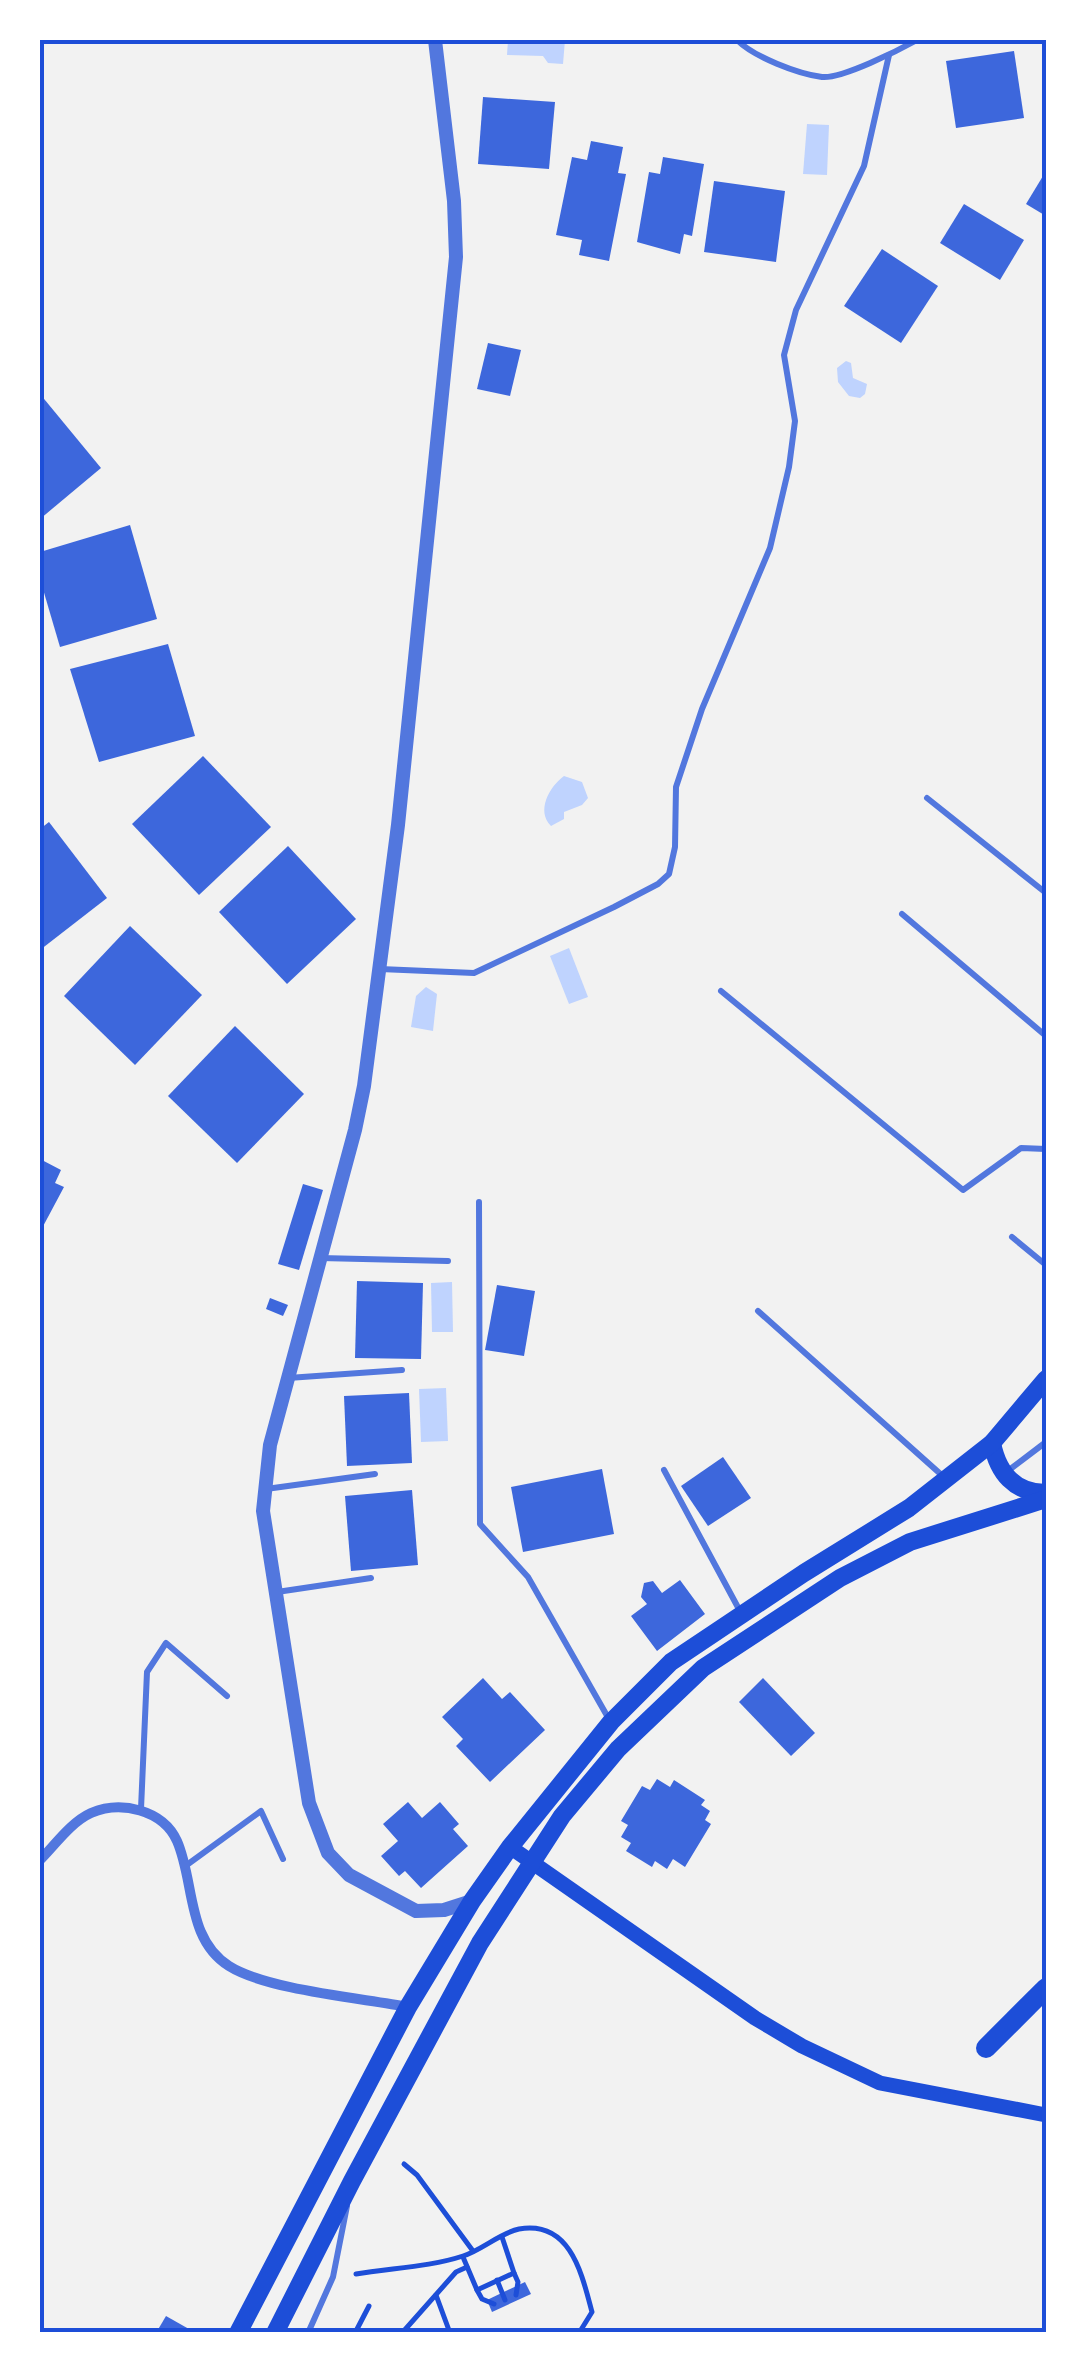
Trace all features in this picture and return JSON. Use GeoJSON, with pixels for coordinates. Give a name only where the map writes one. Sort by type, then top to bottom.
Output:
{"type":"FeatureCollection","features":[{"type":"Feature","properties":{"kind":"highway"},"geometry":{"type":"LineString","coordinates":[[986,2048],[1046,1988]]}},
{"type":"Feature","properties":{"kind":"main road"},"geometry":{"type":"LineString","coordinates":[[238,2333],[408,2007],[472,1901],[510,1847],[611,1722],[671,1662],[910,1508],[992,1443],[1046,1379]]}},
{"type":"Feature","properties":{"kind":"main road"},"geometry":{"type":"LineString","coordinates":[[992,1443],[996,1461],[1010,1482],[1030,1493],[1046,1496]]}},
{"type":"Feature","properties":{"kind":"main road"},"geometry":{"type":"LineString","coordinates":[[276,2333],[352,2181],[480,1943],[562,1816],[618,1749],[703,1668],[840,1578],[910,1542],[1046,1496]]}},
{"type":"Feature","properties":{"kind":"main road"},"geometry":{"type":"LineString","coordinates":[[510,1847],[755,2018],[802,2046],[880,2083],[1046,2115]]}},
{"type":"Feature","properties":{"kind":"street"},"geometry":{"type":"LineString","coordinates":[[435,40],[454,201],[456,257],[408,728],[355,1130],[286,1378],[270,1445],[263,1511],[308,1803],[328,1852],[348,1875],[416,1910],[444,1910],[472,1901]]}},
{"type":"Feature","properties":{"kind":"street"},"geometry":{"type":"LineString","coordinates":[[40,1860],[90,1814],[118,1807],[141,1811],[158,1818],[177,1840],[202,1938],[226,1965],[263,1981],[408,2007]]}},
{"type":"Feature","properties":{"kind":"lane"},"geometry":{"type":"LineString","coordinates":[[737,40],[750,54],[825,78],[890,56],[917,40]]}},
{"type":"Feature","properties":{"kind":"lane"},"geometry":{"type":"LineString","coordinates":[[379,969],[474,974],[614,907],[669,874],[675,848],[676,787],[702,709],[770,548],[789,467],[795,421],[784,355],[796,310],[864,166],[890,56]]}},
{"type":"Feature","properties":{"kind":"lane"},"geometry":{"type":"LineString","coordinates":[[926,798],[1046,893]]}},
{"type":"Feature","properties":{"kind":"lane"},"geometry":{"type":"LineString","coordinates":[[902,914],[1046,1036]]}},
{"type":"Feature","properties":{"kind":"lane"},"geometry":{"type":"LineString","coordinates":[[720,992],[964,1190],[1021,1148],[1046,1149]]}},
{"type":"Feature","properties":{"kind":"lane"},"geometry":{"type":"LineString","coordinates":[[479,1202],[480,1524],[528,1577],[611,1722]]}},
{"type":"Feature","properties":{"kind":"lane"},"geometry":{"type":"LineString","coordinates":[[1012,1237],[1046,1265]]}},
{"type":"Feature","properties":{"kind":"lane"},"geometry":{"type":"LineString","coordinates":[[319,1258],[448,1260]]}},
{"type":"Feature","properties":{"kind":"lane"},"geometry":{"type":"LineString","coordinates":[[758,1311],[946,1479]]}},
{"type":"Feature","properties":{"kind":"lane"},"geometry":{"type":"LineString","coordinates":[[286,1378],[402,1370]]}},
{"type":"Feature","properties":{"kind":"lane"},"geometry":{"type":"LineString","coordinates":[[1004,1474],[1046,1442]]}},
{"type":"Feature","properties":{"kind":"lane"},"geometry":{"type":"LineString","coordinates":[[664,1470],[742,1614]]}},
{"type":"Feature","properties":{"kind":"lane"},"geometry":{"type":"LineString","coordinates":[[265,1489],[375,1474]]}},
{"type":"Feature","properties":{"kind":"lane"},"geometry":{"type":"LineString","coordinates":[[276,1592],[370,1578]]}},
{"type":"Feature","properties":{"kind":"lane"},"geometry":{"type":"LineString","coordinates":[[141,1811],[147,1672],[166,1642],[227,1696]]}},
{"type":"Feature","properties":{"kind":"lane"},"geometry":{"type":"LineString","coordinates":[[183,1867],[260,1811],[283,1858]]}},
{"type":"Feature","properties":{"kind":"lane"},"geometry":{"type":"LineString","coordinates":[[308,2333],[333,2276],[352,2181]]}},
{"type":"Feature","properties":{"kind":"path"},"geometry":{"type":"LineString","coordinates":[[404,2164],[417,2174],[473,2252]]}},
{"type":"Feature","properties":{"kind":"path"},"geometry":{"type":"LineString","coordinates":[[356,2274],[463,2256],[517,2229],[536,2229],[555,2236],[570,2248],[592,2312],[579,2333]]}},
{"type":"Feature","properties":{"kind":"path"},"geometry":{"type":"LineString","coordinates":[[502,2237],[518,2282],[516,2295]]}},
{"type":"Feature","properties":{"kind":"path"},"geometry":{"type":"LineString","coordinates":[[463,2256],[482,2299],[494,2304]]}},
{"type":"Feature","properties":{"kind":"path"},"geometry":{"type":"LineString","coordinates":[[402,2333],[456,2272],[467,2267]]}},
{"type":"Feature","properties":{"kind":"path"},"geometry":{"type":"LineString","coordinates":[[477,2290],[514,2273]]}},
{"type":"Feature","properties":{"kind":"path"},"geometry":{"type":"LineString","coordinates":[[497,2280],[505,2300]]}},
{"type":"Feature","properties":{"kind":"path"},"geometry":{"type":"LineString","coordinates":[[436,2294],[450,2333]]}},
{"type":"Feature","properties":{"kind":"path"},"geometry":{"type":"LineString","coordinates":[[356,2333],[369,2306]]}},
{"type":"Feature","properties":{"kind":"water"},"geometry":{"type":"Polygon","coordinates":[[[508,40],[565,40],[563,64],[548,63],[543,56],[507,55],[508,40]]]}},
{"type":"Feature","properties":{"kind":"water"},"geometry":{"type":"Polygon","coordinates":[[[807,124],[829,125],[827,175],[803,174],[807,124]]]}},
{"type":"Feature","properties":{"kind":"water"},"geometry":{"type":"Polygon","coordinates":[[[846,361],[851,363],[853,378],[867,384],[860,398],[849,396],[838,382],[837,368],[846,361]]]}},
{"type":"Feature","properties":{"kind":"water"},"geometry":{"type":"Polygon","coordinates":[[[564,776],[582,782],[588,798],[582,805],[564,812],[564,819],[551,826],[545,813],[546,800],[564,776]]]}},
{"type":"Feature","properties":{"kind":"water"},"geometry":{"type":"Polygon","coordinates":[[[569,948],[588,997],[569,1004],[550,956],[569,948]]]}},
{"type":"Feature","properties":{"kind":"water"},"geometry":{"type":"Polygon","coordinates":[[[426,987],[437,994],[433,1031],[411,1027],[416,996],[426,987]]]}},
{"type":"Feature","properties":{"kind":"water"},"geometry":{"type":"Polygon","coordinates":[[[452,1282],[453,1332],[432,1332],[431,1283],[452,1282]]]}},
{"type":"Feature","properties":{"kind":"water"},"geometry":{"type":"Polygon","coordinates":[[[446,1388],[448,1441],[421,1442],[419,1389],[446,1388]]]}},
{"type":"Feature","properties":{"kind":"building"},"geometry":{"type":"Polygon","coordinates":[[[1014,51],[1024,118],[956,128],[946,61],[1014,51]]]}},
{"type":"Feature","properties":{"kind":"building"},"geometry":{"type":"Polygon","coordinates":[[[483,97],[555,102],[549,169],[478,164],[483,97]]]}},
{"type":"Feature","properties":{"kind":"building"},"geometry":{"type":"Polygon","coordinates":[[[591,141],[623,147],[618,173],[626,174],[609,261],[579,255],[582,240],[556,235],[572,157],[587,160],[591,141]]]}},
{"type":"Feature","properties":{"kind":"building"},"geometry":{"type":"Polygon","coordinates":[[[663,157],[704,164],[692,236],[684,234],[680,254],[637,242],[649,172],[660,174],[663,157]]]}},
{"type":"Feature","properties":{"kind":"building"},"geometry":{"type":"Polygon","coordinates":[[[1046,171],[1046,216],[1026,204],[1046,171]]]}},
{"type":"Feature","properties":{"kind":"building"},"geometry":{"type":"Polygon","coordinates":[[[714,181],[785,191],[776,262],[704,252],[714,181]]]}},
{"type":"Feature","properties":{"kind":"building"},"geometry":{"type":"Polygon","coordinates":[[[964,204],[1024,240],[1000,280],[940,243],[964,204]]]}},
{"type":"Feature","properties":{"kind":"building"},"geometry":{"type":"Polygon","coordinates":[[[882,249],[938,286],[901,343],[844,306],[882,249]]]}},
{"type":"Feature","properties":{"kind":"building"},"geometry":{"type":"Polygon","coordinates":[[[488,343],[521,350],[510,396],[477,389],[488,343]]]}},
{"type":"Feature","properties":{"kind":"building"},"geometry":{"type":"Polygon","coordinates":[[[40,394],[101,468],[40,519],[40,394]]]}},
{"type":"Feature","properties":{"kind":"building"},"geometry":{"type":"Polygon","coordinates":[[[130,525],[157,619],[60,647],[40,579],[40,552],[130,525]]]}},
{"type":"Feature","properties":{"kind":"building"},"geometry":{"type":"Polygon","coordinates":[[[168,644],[195,736],[99,762],[70,669],[168,644]]]}},
{"type":"Feature","properties":{"kind":"building"},"geometry":{"type":"Polygon","coordinates":[[[203,756],[271,827],[199,895],[132,824],[203,756]]]}},
{"type":"Feature","properties":{"kind":"building"},"geometry":{"type":"Polygon","coordinates":[[[49,822],[107,898],[40,950],[40,829],[49,822]]]}},
{"type":"Feature","properties":{"kind":"building"},"geometry":{"type":"Polygon","coordinates":[[[288,846],[356,919],[287,984],[219,912],[288,846]]]}},
{"type":"Feature","properties":{"kind":"building"},"geometry":{"type":"Polygon","coordinates":[[[130,926],[202,995],[135,1065],[64,996],[130,926]]]}},
{"type":"Feature","properties":{"kind":"building"},"geometry":{"type":"Polygon","coordinates":[[[235,1026],[304,1094],[237,1163],[168,1096],[235,1026]]]}},
{"type":"Feature","properties":{"kind":"building"},"geometry":{"type":"Polygon","coordinates":[[[40,1159],[61,1170],[55,1183],[64,1187],[40,1232],[40,1159]]]}},
{"type":"Feature","properties":{"kind":"building"},"geometry":{"type":"Polygon","coordinates":[[[303,1184],[323,1190],[299,1270],[278,1264],[303,1184]]]}},
{"type":"Feature","properties":{"kind":"building"},"geometry":{"type":"Polygon","coordinates":[[[357,1281],[423,1283],[421,1359],[355,1358],[357,1281]]]}},
{"type":"Feature","properties":{"kind":"building"},"geometry":{"type":"Polygon","coordinates":[[[497,1285],[535,1291],[524,1356],[485,1350],[497,1285]]]}},
{"type":"Feature","properties":{"kind":"building"},"geometry":{"type":"Polygon","coordinates":[[[270,1298],[288,1305],[283,1316],[266,1309],[270,1298]]]}},
{"type":"Feature","properties":{"kind":"building"},"geometry":{"type":"Polygon","coordinates":[[[409,1393],[412,1463],[347,1466],[344,1396],[409,1393]]]}},
{"type":"Feature","properties":{"kind":"building"},"geometry":{"type":"Polygon","coordinates":[[[723,1457],[751,1498],[708,1526],[681,1486],[723,1457]]]}},
{"type":"Feature","properties":{"kind":"building"},"geometry":{"type":"Polygon","coordinates":[[[602,1469],[614,1534],[523,1552],[511,1487],[602,1469]]]}},
{"type":"Feature","properties":{"kind":"building"},"geometry":{"type":"Polygon","coordinates":[[[412,1490],[418,1565],[351,1571],[345,1496],[412,1490]]]}},
{"type":"Feature","properties":{"kind":"building"},"geometry":{"type":"Polygon","coordinates":[[[680,1580],[705,1614],[657,1651],[631,1616],[647,1604],[641,1597],[644,1583],[653,1581],[662,1593],[680,1580]]]}},
{"type":"Feature","properties":{"kind":"building"},"geometry":{"type":"Polygon","coordinates":[[[483,1678],[502,1699],[510,1692],[545,1730],[490,1782],[456,1746],[463,1739],[442,1717],[483,1678]]]}},
{"type":"Feature","properties":{"kind":"building"},"geometry":{"type":"Polygon","coordinates":[[[763,1678],[815,1733],[791,1756],[739,1702],[763,1678]]]}},
{"type":"Feature","properties":{"kind":"building"},"geometry":{"type":"Polygon","coordinates":[[[657,1779],[670,1787],[674,1780],[705,1800],[701,1805],[710,1811],[705,1820],[711,1824],[685,1867],[673,1859],[667,1869],[655,1861],[652,1867],[626,1851],[631,1843],[621,1837],[628,1825],[621,1821],[642,1786],[650,1790],[657,1779]]]}},
{"type":"Feature","properties":{"kind":"building"},"geometry":{"type":"Polygon","coordinates":[[[408,1802],[422,1818],[440,1802],[459,1824],[453,1829],[468,1846],[421,1888],[405,1871],[399,1876],[381,1856],[398,1841],[383,1824],[408,1802]]]}},
{"type":"Feature","properties":{"kind":"building"},"geometry":{"type":"Polygon","coordinates":[[[525,2282],[531,2294],[492,2312],[487,2300],[525,2282]]]}},
{"type":"Feature","properties":{"kind":"building"},"geometry":{"type":"Polygon","coordinates":[[[166,2316],[196,2333],[156,2333],[166,2316]]]}}]}
